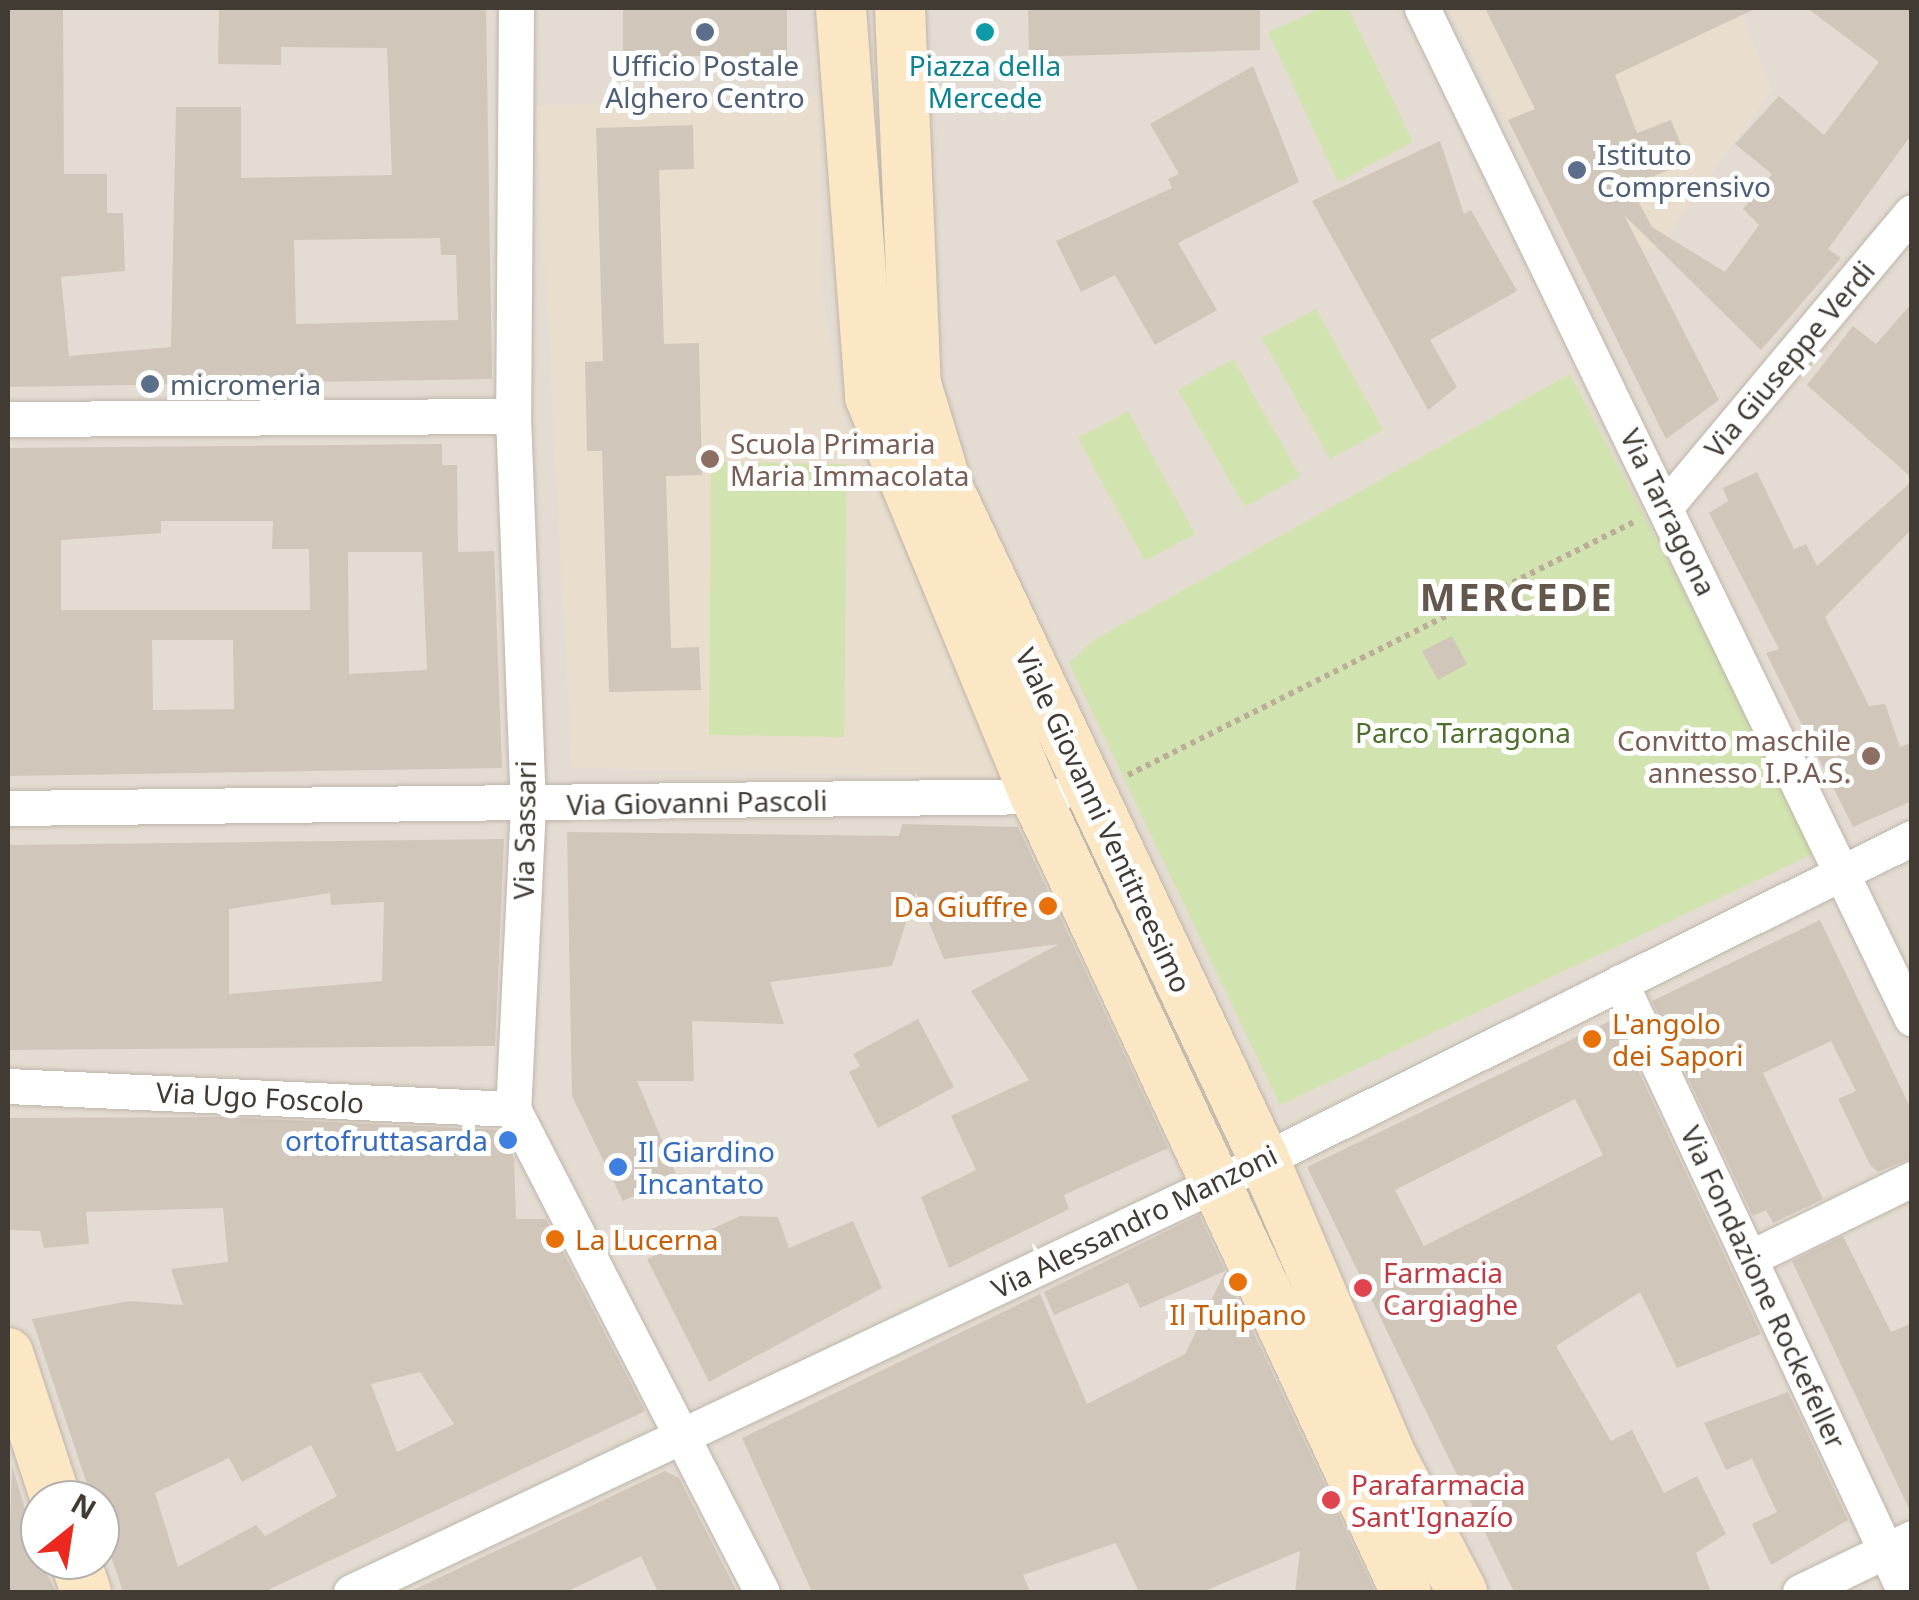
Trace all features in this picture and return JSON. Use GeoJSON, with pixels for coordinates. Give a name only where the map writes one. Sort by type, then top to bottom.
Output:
{"type":"FeatureCollection","features":[{"type":"Feature","properties":{"kind":"main road","name":"Viale Giovanni Ventitreesimo"},"geometry":{"type":"LineString","coordinates":[[841,8],[870,397],[1036,796],[1345,1475],[1406,1592]]}},
{"type":"Feature","properties":{"kind":"main road","name":"Viale Giovanni Ventitreesimo"},"geometry":{"type":"LineString","coordinates":[[900,8],[916,384],[947,486],[1086,796],[1263,1157],[1390,1454],[1462,1592]]}},
{"type":"Feature","properties":{"kind":"main road"},"geometry":{"type":"LineString","coordinates":[[8,1353],[49,1480]]}},
{"type":"Feature","properties":{"kind":"main road"},"geometry":{"type":"LineString","coordinates":[[1345,1475],[1390,1454]]}},
{"type":"Feature","properties":{"kind":"street","name":"Via Sassari"},"geometry":{"type":"LineString","coordinates":[[513,1108],[528,806],[513,416],[516,8]]}},
{"type":"Feature","properties":{"kind":"street","name":"Via Tarragona"},"geometry":{"type":"LineString","coordinates":[[1422,8],[1912,1018]]}},
{"type":"Feature","properties":{"kind":"street","name":"Via Giuseppe Verdi"},"geometry":{"type":"LineString","coordinates":[[1666,506],[1912,212]]}},
{"type":"Feature","properties":{"kind":"street"},"geometry":{"type":"LineString","coordinates":[[8,419],[513,416]]}},
{"type":"Feature","properties":{"kind":"street","name":"Via Giovanni Pascoli"},"geometry":{"type":"LineString","coordinates":[[8,808],[528,806],[1086,796]]}},
{"type":"Feature","properties":{"kind":"street","name":"Via Alessandro Manzoni"},"geometry":{"type":"LineString","coordinates":[[351,1592],[1213,1185],[1912,838]]}},
{"type":"Feature","properties":{"kind":"street","name":"Via Fondazione Rockefeller"},"geometry":{"type":"LineString","coordinates":[[1620,982],[1752,1256],[1899,1544],[1905,1592]]}},
{"type":"Feature","properties":{"kind":"street","name":"Via Ugo Foscolo"},"geometry":{"type":"LineString","coordinates":[[8,1086],[513,1108]]}},
{"type":"Feature","properties":{"kind":"street"},"geometry":{"type":"LineString","coordinates":[[513,1108],[688,1434],[762,1592]]}},
{"type":"Feature","properties":{"kind":"street"},"geometry":{"type":"LineString","coordinates":[[1752,1256],[1912,1180]]}},
{"type":"Feature","properties":{"kind":"street"},"geometry":{"type":"LineString","coordinates":[[1800,1592],[1899,1544]]}},
{"type":"Feature","properties":{"kind":"path"},"geometry":{"type":"LineString","coordinates":[[1086,796],[1666,506]]}},
{"type":"Feature","properties":{"kind":"shaded area"},"geometry":{"type":"Polygon","coordinates":[[[8,8],[1911,8],[1911,1592],[8,1592],[8,8]]]}},
{"type":"Feature","properties":{"kind":"shaded area"},"geometry":{"type":"Polygon","coordinates":[[[1448,8],[1740,8],[1772,90],[1661,244],[1588,279],[1448,8]]]}},
{"type":"Feature","properties":{"kind":"shaded area","name":"Scuola Primaria Maria Immacolata"},"geometry":{"type":"Polygon","coordinates":[[[819,96],[822,290],[844,419],[1007,777],[572,768],[536,106],[819,96]]]}},
{"type":"Feature","properties":{"kind":"green space"},"geometry":{"type":"Polygon","coordinates":[[[1322,8],[1348,8],[1413,142],[1338,182],[1268,32],[1322,8]]]}},
{"type":"Feature","properties":{"kind":"green space"},"geometry":{"type":"Polygon","coordinates":[[[1316,309],[1383,430],[1330,459],[1262,338],[1316,309]]]}},
{"type":"Feature","properties":{"kind":"green space"},"geometry":{"type":"Polygon","coordinates":[[[1233,359],[1300,476],[1245,507],[1178,390],[1233,359]]]}},
{"type":"Feature","properties":{"kind":"green space","name":"Parco Tarragona"},"geometry":{"type":"Polygon","coordinates":[[[1570,374],[1819,851],[1280,1105],[1069,663],[1094,640],[1570,374]]]}},
{"type":"Feature","properties":{"kind":"green space"},"geometry":{"type":"Polygon","coordinates":[[[1128,411],[1195,534],[1145,561],[1078,438],[1128,411]]]}},
{"type":"Feature","properties":{"kind":"green space"},"geometry":{"type":"Polygon","coordinates":[[[711,462],[847,464],[844,737],[709,735],[711,462]]]}},
{"type":"Feature","properties":{"kind":"building"},"geometry":{"type":"Polygon","coordinates":[[[8,8],[63,8],[64,174],[107,174],[107,213],[123,213],[125,271],[61,277],[69,356],[171,347],[176,107],[241,107],[241,178],[392,175],[387,48],[281,47],[281,65],[218,64],[219,8],[486,8],[492,379],[8,387],[8,8]],[[440,238],[294,240],[296,324],[458,320],[456,255],[441,255],[440,238]]]}},
{"type":"Feature","properties":{"kind":"building","name":"Ufficio Postale Alghero Centro"},"geometry":{"type":"Polygon","coordinates":[[[623,8],[787,8],[787,56],[623,56],[623,8]]]}},
{"type":"Feature","properties":{"kind":"building"},"geometry":{"type":"Polygon","coordinates":[[[1028,8],[1260,8],[1260,50],[1029,57],[1028,8]]]}},
{"type":"Feature","properties":{"kind":"building"},"geometry":{"type":"Polygon","coordinates":[[[1485,8],[1757,8],[1615,75],[1637,133],[1671,120],[1688,162],[1630,186],[1652,227],[1725,272],[1759,225],[1743,209],[1772,174],[1735,144],[1779,96],[1824,135],[1879,62],[1807,8],[1912,8],[1912,134],[1828,249],[1841,258],[1761,350],[1624,215],[1719,400],[1666,439],[1508,120],[1535,109],[1485,8]]]}},
{"type":"Feature","properties":{"kind":"building"},"geometry":{"type":"Polygon","coordinates":[[[1253,66],[1299,182],[1178,243],[1217,310],[1155,345],[1115,275],[1081,292],[1056,241],[1172,188],[1168,179],[1179,174],[1150,124],[1253,66]]]}},
{"type":"Feature","properties":{"kind":"building"},"geometry":{"type":"Polygon","coordinates":[[[693,125],[694,169],[659,170],[664,344],[699,343],[702,475],[666,476],[671,648],[699,647],[701,690],[609,692],[602,451],[587,451],[585,362],[603,361],[596,128],[693,125]]]}},
{"type":"Feature","properties":{"kind":"building"},"geometry":{"type":"Polygon","coordinates":[[[1440,141],[1464,214],[1471,210],[1517,291],[1430,340],[1457,387],[1428,410],[1312,201],[1440,141]]]}},
{"type":"Feature","properties":{"kind":"building"},"geometry":{"type":"Polygon","coordinates":[[[1912,303],[1912,478],[1807,385],[1853,326],[1876,344],[1912,303]]]}},
{"type":"Feature","properties":{"kind":"building"},"geometry":{"type":"Polygon","coordinates":[[[442,444],[442,465],[457,465],[458,552],[494,551],[502,768],[9,776],[8,448],[442,444]],[[161,521],[161,533],[61,540],[61,610],[310,610],[309,549],[272,549],[273,521],[161,521]],[[348,552],[349,674],[427,670],[422,552],[348,552]],[[152,640],[153,710],[234,709],[233,640],[152,640]]]}},
{"type":"Feature","properties":{"kind":"building"},"geometry":{"type":"Polygon","coordinates":[[[1757,472],[1794,549],[1806,544],[1817,566],[1912,481],[1912,529],[1825,617],[1869,706],[1885,704],[1900,747],[1912,742],[1912,801],[1853,827],[1766,653],[1779,649],[1709,513],[1728,501],[1723,488],[1757,472]]]}},
{"type":"Feature","properties":{"kind":"building"},"geometry":{"type":"Polygon","coordinates":[[[1452,636],[1467,664],[1438,680],[1422,651],[1452,636]]]}},
{"type":"Feature","properties":{"kind":"building"},"geometry":{"type":"Polygon","coordinates":[[[902,824],[1018,827],[1168,1148],[1064,1195],[1069,1209],[949,1268],[921,1197],[976,1170],[951,1116],[1029,1080],[971,991],[1059,944],[944,959],[916,892],[892,966],[770,982],[784,1024],[692,1021],[694,1081],[637,1081],[677,1176],[623,1201],[572,1096],[567,832],[899,836],[902,824]]]}},
{"type":"Feature","properties":{"kind":"building"},"geometry":{"type":"Polygon","coordinates":[[[504,839],[495,1046],[8,1050],[8,845],[504,839]],[[330,893],[229,909],[229,994],[382,981],[384,902],[331,905],[330,893]]]}},
{"type":"Feature","properties":{"kind":"building"},"geometry":{"type":"Polygon","coordinates":[[[1820,920],[1912,1111],[1912,1158],[1878,1172],[1870,1165],[1838,1099],[1856,1091],[1831,1041],[1763,1073],[1823,1199],[1773,1223],[1766,1210],[1753,1216],[1652,1001],[1820,920]]]}},
{"type":"Feature","properties":{"kind":"building"},"geometry":{"type":"Polygon","coordinates":[[[918,1019],[954,1087],[878,1128],[849,1072],[860,1066],[853,1054],[918,1019]]]}},
{"type":"Feature","properties":{"kind":"building"},"geometry":{"type":"Polygon","coordinates":[[[1614,1019],[1761,1334],[1677,1368],[1640,1292],[1556,1346],[1611,1441],[1632,1430],[1664,1493],[1697,1476],[1726,1534],[1696,1553],[1711,1592],[1514,1592],[1307,1167],[1614,1019]],[[1575,1099],[1395,1190],[1424,1246],[1603,1155],[1575,1099]]]}},
{"type":"Feature","properties":{"kind":"building"},"geometry":{"type":"Polygon","coordinates":[[[224,1117],[500,1130],[514,1158],[516,1219],[546,1219],[645,1411],[264,1592],[123,1592],[119,1580],[120,1480],[86,1480],[32,1319],[130,1301],[183,1305],[171,1269],[228,1262],[223,1208],[86,1212],[89,1244],[44,1248],[40,1231],[9,1230],[8,1118],[224,1117]],[[420,1372],[371,1384],[397,1452],[454,1424],[420,1372]],[[311,1445],[242,1482],[229,1458],[155,1493],[178,1567],[256,1525],[265,1536],[337,1496],[311,1445]]]}},
{"type":"Feature","properties":{"kind":"building"},"geometry":{"type":"Polygon","coordinates":[[[1199,1215],[1225,1271],[1140,1308],[1128,1283],[1054,1315],[1044,1292],[1199,1215]]]}},
{"type":"Feature","properties":{"kind":"building"},"geometry":{"type":"Polygon","coordinates":[[[740,1216],[778,1217],[789,1248],[853,1221],[882,1288],[709,1382],[647,1259],[740,1216]]]}},
{"type":"Feature","properties":{"kind":"building"},"geometry":{"type":"Polygon","coordinates":[[[1843,1236],[1891,1332],[1912,1323],[1912,1515],[1792,1261],[1843,1236]]]}},
{"type":"Feature","properties":{"kind":"building"},"geometry":{"type":"Polygon","coordinates":[[[1225,1272],[1375,1592],[1295,1592],[1300,1551],[1202,1592],[1139,1592],[1116,1543],[1023,1575],[1030,1592],[812,1592],[742,1438],[1040,1294],[1087,1404],[1185,1354],[1225,1272]]]}},
{"type":"Feature","properties":{"kind":"building"},"geometry":{"type":"Polygon","coordinates":[[[1788,1392],[1848,1520],[1771,1565],[1752,1524],[1777,1512],[1752,1459],[1726,1470],[1704,1423],[1788,1392]]]}},
{"type":"Feature","properties":{"kind":"building"},"geometry":{"type":"Polygon","coordinates":[[[12,1465],[20,1492],[20,1580],[50,1580],[56,1592],[8,1592],[12,1465]]]}},
{"type":"Feature","properties":{"kind":"building"},"geometry":{"type":"Polygon","coordinates":[[[665,1471],[679,1478],[737,1592],[658,1592],[641,1556],[566,1592],[409,1592],[665,1471]]]}},
{"type":"Feature","properties":{"kind":"place","name":"Ufficio Postale Alghero Centro"},"geometry":{"type":"Point","coordinates":[705,32]}},
{"type":"Feature","properties":{"kind":"place","name":"Piazza della Mercede"},"geometry":{"type":"Point","coordinates":[985,32]}},
{"type":"Feature","properties":{"kind":"place","name":"Istituto Comprensivo"},"geometry":{"type":"Point","coordinates":[1577,170]}},
{"type":"Feature","properties":{"kind":"place","name":"micromeria"},"geometry":{"type":"Point","coordinates":[150,384]}},
{"type":"Feature","properties":{"kind":"place","name":"Scuola Primaria Maria Immacolata"},"geometry":{"type":"Point","coordinates":[710,459]}},
{"type":"Feature","properties":{"kind":"place","name":"Convitto maschile annesso I.P.A.S."},"geometry":{"type":"Point","coordinates":[1871,756]}},
{"type":"Feature","properties":{"kind":"place","name":"Da Giuffre"},"geometry":{"type":"Point","coordinates":[1048,906]}},
{"type":"Feature","properties":{"kind":"place","name":"L'angolo dei Sapori"},"geometry":{"type":"Point","coordinates":[1592,1039]}},
{"type":"Feature","properties":{"kind":"place","name":"ortofruttasarda"},"geometry":{"type":"Point","coordinates":[508,1140]}},
{"type":"Feature","properties":{"kind":"place","name":"Il Giardino Incantato"},"geometry":{"type":"Point","coordinates":[618,1167]}},
{"type":"Feature","properties":{"kind":"place","name":"La Lucerna"},"geometry":{"type":"Point","coordinates":[555,1239]}},
{"type":"Feature","properties":{"kind":"place","name":"Il Tulipano"},"geometry":{"type":"Point","coordinates":[1238,1282]}},
{"type":"Feature","properties":{"kind":"place","name":"Farmacia Cargiaghe"},"geometry":{"type":"Point","coordinates":[1363,1288]}},
{"type":"Feature","properties":{"kind":"place","name":"Parafarmacia Sant'Ignazío"},"geometry":{"type":"Point","coordinates":[1331,1500]}},
{"type":"Feature","properties":{"kind":"district","name":"MERCEDE"},"geometry":{"type":"Point","coordinates":[1517,597]}}]}
